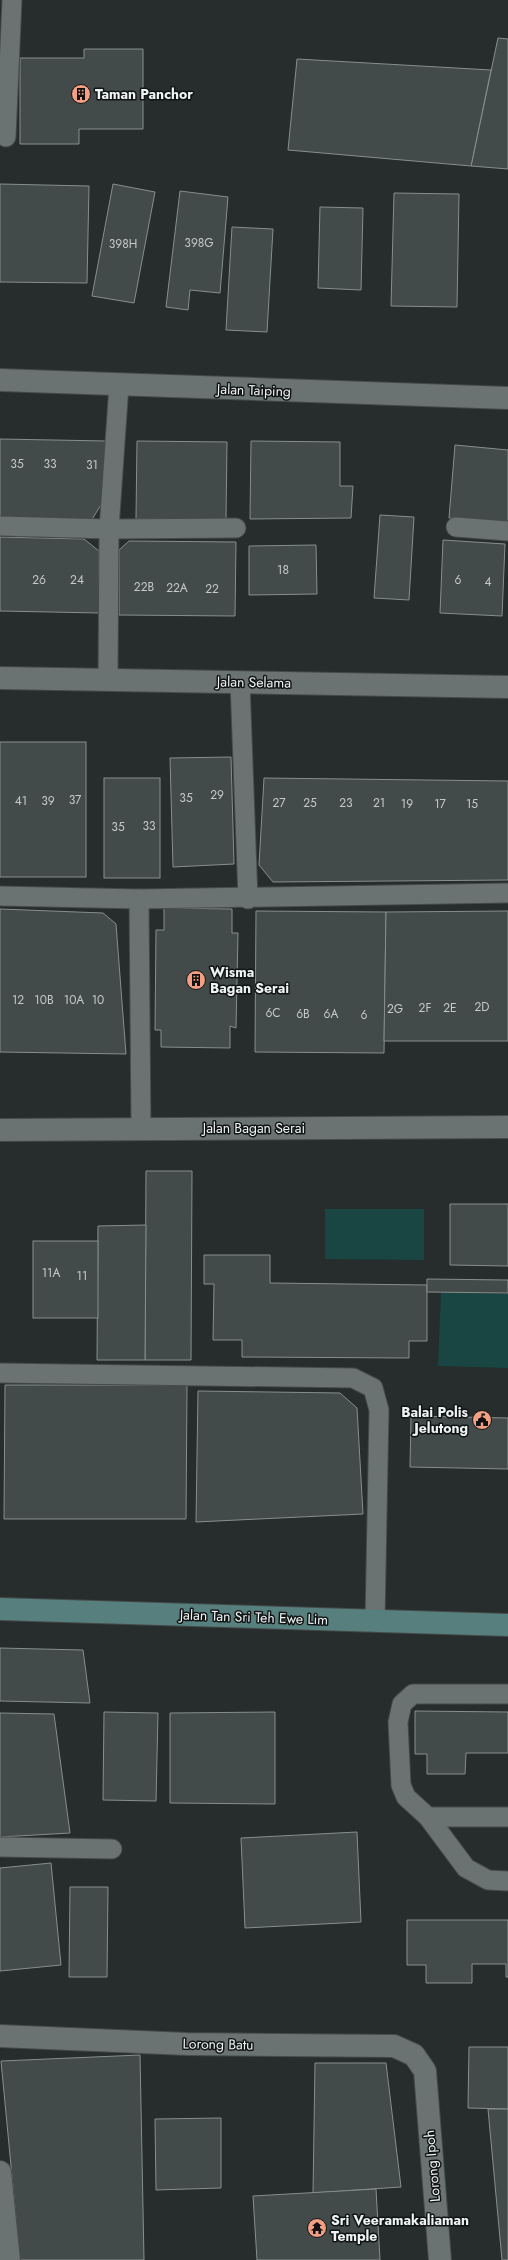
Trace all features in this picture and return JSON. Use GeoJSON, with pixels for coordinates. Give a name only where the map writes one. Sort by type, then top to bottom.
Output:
{"type":"FeatureCollection","features":[{"type":"Feature","properties":{"kind":"main road","name":"Jalan Tan Sri Teh Ewe Lim"},"geometry":{"type":"LineString","coordinates":[[0,1609],[508,1625]]}},
{"type":"Feature","properties":{"kind":"street","name":"Jalan Taiping"},"geometry":{"type":"LineString","coordinates":[[0,380],[508,398]]}},
{"type":"Feature","properties":{"kind":"street","name":"Jalan Selama"},"geometry":{"type":"LineString","coordinates":[[0,678],[508,687]]}},
{"type":"Feature","properties":{"kind":"street","name":"Jalan Bagan Serai"},"geometry":{"type":"LineString","coordinates":[[0,1130],[508,1127]]}},
{"type":"Feature","properties":{"kind":"street","name":"Lorong Batu"},"geometry":{"type":"LineString","coordinates":[[0,2036],[187,2044],[394,2046],[414,2055],[425,2071]]}},
{"type":"Feature","properties":{"kind":"street","name":"Lorong Ipoh"},"geometry":{"type":"LineString","coordinates":[[425,2071],[440,2260]]}},
{"type":"Feature","properties":{"kind":"street"},"geometry":{"type":"LineString","coordinates":[[0,2172],[9,2260]]}},
{"type":"Feature","properties":{"kind":"lane"},"geometry":{"type":"LineString","coordinates":[[6,136],[12,0]]}},
{"type":"Feature","properties":{"kind":"lane"},"geometry":{"type":"LineString","coordinates":[[108,679],[109,529],[119,385]]}},
{"type":"Feature","properties":{"kind":"lane"},"geometry":{"type":"LineString","coordinates":[[0,526],[109,529],[236,528]]}},
{"type":"Feature","properties":{"kind":"lane"},"geometry":{"type":"LineString","coordinates":[[456,527],[508,531]]}},
{"type":"Feature","properties":{"kind":"lane"},"geometry":{"type":"LineString","coordinates":[[240,682],[248,899]]}},
{"type":"Feature","properties":{"kind":"lane"},"geometry":{"type":"LineString","coordinates":[[0,896],[139,900],[508,893]]}},
{"type":"Feature","properties":{"kind":"lane"},"geometry":{"type":"LineString","coordinates":[[139,900],[141,1129]]}},
{"type":"Feature","properties":{"kind":"lane"},"geometry":{"type":"LineString","coordinates":[[0,1373],[353,1378],[373,1388],[379,1410],[375,1621]]}},
{"type":"Feature","properties":{"kind":"lane"},"geometry":{"type":"LineString","coordinates":[[508,1694],[413,1694],[402,1704],[398,1722],[401,1785],[406,1797],[428,1817],[466,1868],[488,1880],[508,1881]]}},
{"type":"Feature","properties":{"kind":"lane"},"geometry":{"type":"LineString","coordinates":[[428,1817],[508,1817]]}},
{"type":"Feature","properties":{"kind":"lane"},"geometry":{"type":"LineString","coordinates":[[0,1847],[112,1849]]}},
{"type":"Feature","properties":{"kind":"shaded area"},"geometry":{"type":"Polygon","coordinates":[[[325,1209],[424,1209],[424,1260],[325,1259],[325,1209]]]}},
{"type":"Feature","properties":{"kind":"shaded area"},"geometry":{"type":"Polygon","coordinates":[[[441,1292],[508,1294],[508,1368],[438,1366],[441,1292]]]}},
{"type":"Feature","properties":{"kind":"building"},"geometry":{"type":"Polygon","coordinates":[[[498,38],[508,39],[508,169],[471,166],[498,38]]]}},
{"type":"Feature","properties":{"kind":"building","name":"Taman Panchor"},"geometry":{"type":"Polygon","coordinates":[[[84,49],[143,49],[143,129],[79,129],[79,144],[20,144],[20,58],[84,58],[84,49]]]}},
{"type":"Feature","properties":{"kind":"building"},"geometry":{"type":"Polygon","coordinates":[[[297,59],[491,70],[471,166],[288,150],[297,59]]]}},
{"type":"Feature","properties":{"kind":"building"},"geometry":{"type":"Polygon","coordinates":[[[0,184],[89,186],[87,283],[0,282],[0,184]]]}},
{"type":"Feature","properties":{"kind":"building"},"geometry":{"type":"Polygon","coordinates":[[[113,184],[155,192],[134,303],[92,296],[113,184]]]}},
{"type":"Feature","properties":{"kind":"building"},"geometry":{"type":"Polygon","coordinates":[[[180,191],[228,197],[220,293],[190,290],[188,310],[166,307],[180,191]]]}},
{"type":"Feature","properties":{"kind":"building"},"geometry":{"type":"Polygon","coordinates":[[[394,193],[459,194],[457,307],[391,306],[394,193]]]}},
{"type":"Feature","properties":{"kind":"building"},"geometry":{"type":"Polygon","coordinates":[[[320,207],[363,208],[361,290],[318,288],[320,207]]]}},
{"type":"Feature","properties":{"kind":"building"},"geometry":{"type":"Polygon","coordinates":[[[232,227],[273,229],[267,332],[226,330],[232,227]]]}},
{"type":"Feature","properties":{"kind":"building"},"geometry":{"type":"Polygon","coordinates":[[[0,439],[106,441],[104,500],[91,521],[0,519],[0,439]]]}},
{"type":"Feature","properties":{"kind":"building"},"geometry":{"type":"Polygon","coordinates":[[[137,441],[227,442],[226,519],[136,519],[137,441]]]}},
{"type":"Feature","properties":{"kind":"building"},"geometry":{"type":"Polygon","coordinates":[[[251,441],[340,442],[340,486],[353,486],[351,518],[250,519],[251,441]]]}},
{"type":"Feature","properties":{"kind":"building"},"geometry":{"type":"Polygon","coordinates":[[[455,445],[508,450],[508,523],[449,518],[455,445]]]}},
{"type":"Feature","properties":{"kind":"building"},"geometry":{"type":"Polygon","coordinates":[[[380,515],[414,517],[409,600],[374,598],[380,515]]]}},
{"type":"Feature","properties":{"kind":"building"},"geometry":{"type":"Polygon","coordinates":[[[0,537],[84,539],[99,551],[99,613],[0,611],[0,537]]]}},
{"type":"Feature","properties":{"kind":"building"},"geometry":{"type":"Polygon","coordinates":[[[443,540],[505,544],[502,616],[440,613],[443,540]]]}},
{"type":"Feature","properties":{"kind":"building"},"geometry":{"type":"Polygon","coordinates":[[[129,541],[236,542],[235,616],[119,615],[119,550],[129,541]]]}},
{"type":"Feature","properties":{"kind":"building"},"geometry":{"type":"Polygon","coordinates":[[[316,545],[317,594],[249,595],[249,546],[316,545]]]}},
{"type":"Feature","properties":{"kind":"building"},"geometry":{"type":"Polygon","coordinates":[[[0,742],[86,742],[86,877],[0,877],[0,742]]]}},
{"type":"Feature","properties":{"kind":"building"},"geometry":{"type":"Polygon","coordinates":[[[231,757],[234,864],[173,867],[170,758],[231,757]]]}},
{"type":"Feature","properties":{"kind":"building"},"geometry":{"type":"Polygon","coordinates":[[[104,778],[160,778],[160,878],[104,878],[104,778]]]}},
{"type":"Feature","properties":{"kind":"building"},"geometry":{"type":"Polygon","coordinates":[[[264,778],[508,781],[508,880],[273,882],[259,865],[264,778]]]}},
{"type":"Feature","properties":{"kind":"building","name":"Wisma Bagan Serai"},"geometry":{"type":"Polygon","coordinates":[[[164,908],[232,909],[232,933],[238,933],[236,1028],[230,1026],[230,1048],[161,1047],[161,1030],[155,1030],[156,930],[164,930],[164,908]]]}},
{"type":"Feature","properties":{"kind":"building"},"geometry":{"type":"Polygon","coordinates":[[[0,909],[103,913],[116,924],[126,1054],[0,1052],[0,909]]]}},
{"type":"Feature","properties":{"kind":"building"},"geometry":{"type":"Polygon","coordinates":[[[256,911],[386,912],[384,1053],[255,1052],[256,911]]]}},
{"type":"Feature","properties":{"kind":"building"},"geometry":{"type":"Polygon","coordinates":[[[508,911],[508,1041],[384,1041],[386,912],[508,911]]]}},
{"type":"Feature","properties":{"kind":"building"},"geometry":{"type":"Polygon","coordinates":[[[146,1171],[192,1171],[191,1360],[145,1360],[146,1171]]]}},
{"type":"Feature","properties":{"kind":"building"},"geometry":{"type":"Polygon","coordinates":[[[450,1204],[508,1204],[508,1266],[450,1265],[450,1204]]]}},
{"type":"Feature","properties":{"kind":"building"},"geometry":{"type":"Polygon","coordinates":[[[146,1225],[145,1360],[97,1360],[98,1226],[146,1225]]]}},
{"type":"Feature","properties":{"kind":"building"},"geometry":{"type":"Polygon","coordinates":[[[33,1241],[98,1241],[98,1318],[33,1318],[33,1241]]]}},
{"type":"Feature","properties":{"kind":"building"},"geometry":{"type":"Polygon","coordinates":[[[204,1255],[270,1255],[270,1283],[427,1285],[427,1341],[409,1341],[409,1358],[242,1357],[242,1340],[213,1340],[214,1284],[204,1284],[204,1255]]]}},
{"type":"Feature","properties":{"kind":"building"},"geometry":{"type":"Polygon","coordinates":[[[427,1279],[508,1280],[508,1293],[427,1292],[427,1279]]]}},
{"type":"Feature","properties":{"kind":"building"},"geometry":{"type":"Polygon","coordinates":[[[5,1385],[187,1385],[186,1519],[4,1519],[5,1385]]]}},
{"type":"Feature","properties":{"kind":"building"},"geometry":{"type":"Polygon","coordinates":[[[198,1391],[340,1393],[357,1408],[363,1514],[196,1522],[198,1391]]]}},
{"type":"Feature","properties":{"kind":"building"},"geometry":{"type":"Polygon","coordinates":[[[411,1416],[508,1418],[508,1469],[410,1467],[411,1416]]]}},
{"type":"Feature","properties":{"kind":"building"},"geometry":{"type":"Polygon","coordinates":[[[0,1648],[83,1650],[90,1703],[0,1701],[0,1648]]]}},
{"type":"Feature","properties":{"kind":"building"},"geometry":{"type":"Polygon","coordinates":[[[415,1711],[508,1712],[508,1753],[466,1753],[465,1774],[427,1774],[427,1754],[415,1754],[415,1711]]]}},
{"type":"Feature","properties":{"kind":"building"},"geometry":{"type":"Polygon","coordinates":[[[104,1712],[158,1713],[156,1801],[103,1800],[104,1712]]]}},
{"type":"Feature","properties":{"kind":"building"},"geometry":{"type":"Polygon","coordinates":[[[275,1712],[275,1804],[170,1803],[170,1713],[275,1712]]]}},
{"type":"Feature","properties":{"kind":"building"},"geometry":{"type":"Polygon","coordinates":[[[0,1713],[54,1714],[70,1833],[0,1837],[0,1713]]]}},
{"type":"Feature","properties":{"kind":"building"},"geometry":{"type":"Polygon","coordinates":[[[357,1832],[361,1922],[245,1928],[241,1838],[357,1832]]]}},
{"type":"Feature","properties":{"kind":"building"},"geometry":{"type":"Polygon","coordinates":[[[51,1863],[61,1965],[0,1971],[0,1868],[51,1863]]]}},
{"type":"Feature","properties":{"kind":"building"},"geometry":{"type":"Polygon","coordinates":[[[70,1887],[108,1887],[107,1977],[69,1977],[70,1887]]]}},
{"type":"Feature","properties":{"kind":"building"},"geometry":{"type":"Polygon","coordinates":[[[407,1920],[508,1920],[508,1977],[506,1977],[506,1964],[472,1964],[472,1983],[426,1983],[426,1965],[407,1965],[407,1920]]]}},
{"type":"Feature","properties":{"kind":"building"},"geometry":{"type":"Polygon","coordinates":[[[469,2047],[508,2047],[508,2109],[468,2108],[469,2047]]]}},
{"type":"Feature","properties":{"kind":"building"},"geometry":{"type":"Polygon","coordinates":[[[140,2055],[144,2260],[20,2260],[1,2061],[140,2055]]]}},
{"type":"Feature","properties":{"kind":"building"},"geometry":{"type":"Polygon","coordinates":[[[315,2063],[386,2063],[401,2187],[313,2193],[315,2063]]]}},
{"type":"Feature","properties":{"kind":"building"},"geometry":{"type":"Polygon","coordinates":[[[488,2109],[508,2109],[508,2260],[502,2260],[488,2109]]]}},
{"type":"Feature","properties":{"kind":"building"},"geometry":{"type":"Polygon","coordinates":[[[221,2118],[221,2188],[156,2190],[155,2119],[221,2118]]]}},
{"type":"Feature","properties":{"kind":"building","name":"Sri Veeramakaliaman Temple"},"geometry":{"type":"Polygon","coordinates":[[[376,2189],[380,2260],[257,2260],[253,2196],[376,2189]]]}},
{"type":"Feature","properties":{"kind":"place","name":"Taman Panchor"},"geometry":{"type":"Point","coordinates":[81,94]}},
{"type":"Feature","properties":{"kind":"place","name":"Wisma Bagan Serai"},"geometry":{"type":"Point","coordinates":[196,980]}},
{"type":"Feature","properties":{"kind":"place","name":"Balai Polis Jelutong"},"geometry":{"type":"Point","coordinates":[482,1420]}},
{"type":"Feature","properties":{"kind":"place","name":"Sri Veeramakaliaman Temple"},"geometry":{"type":"Point","coordinates":[317,2228]}}]}
